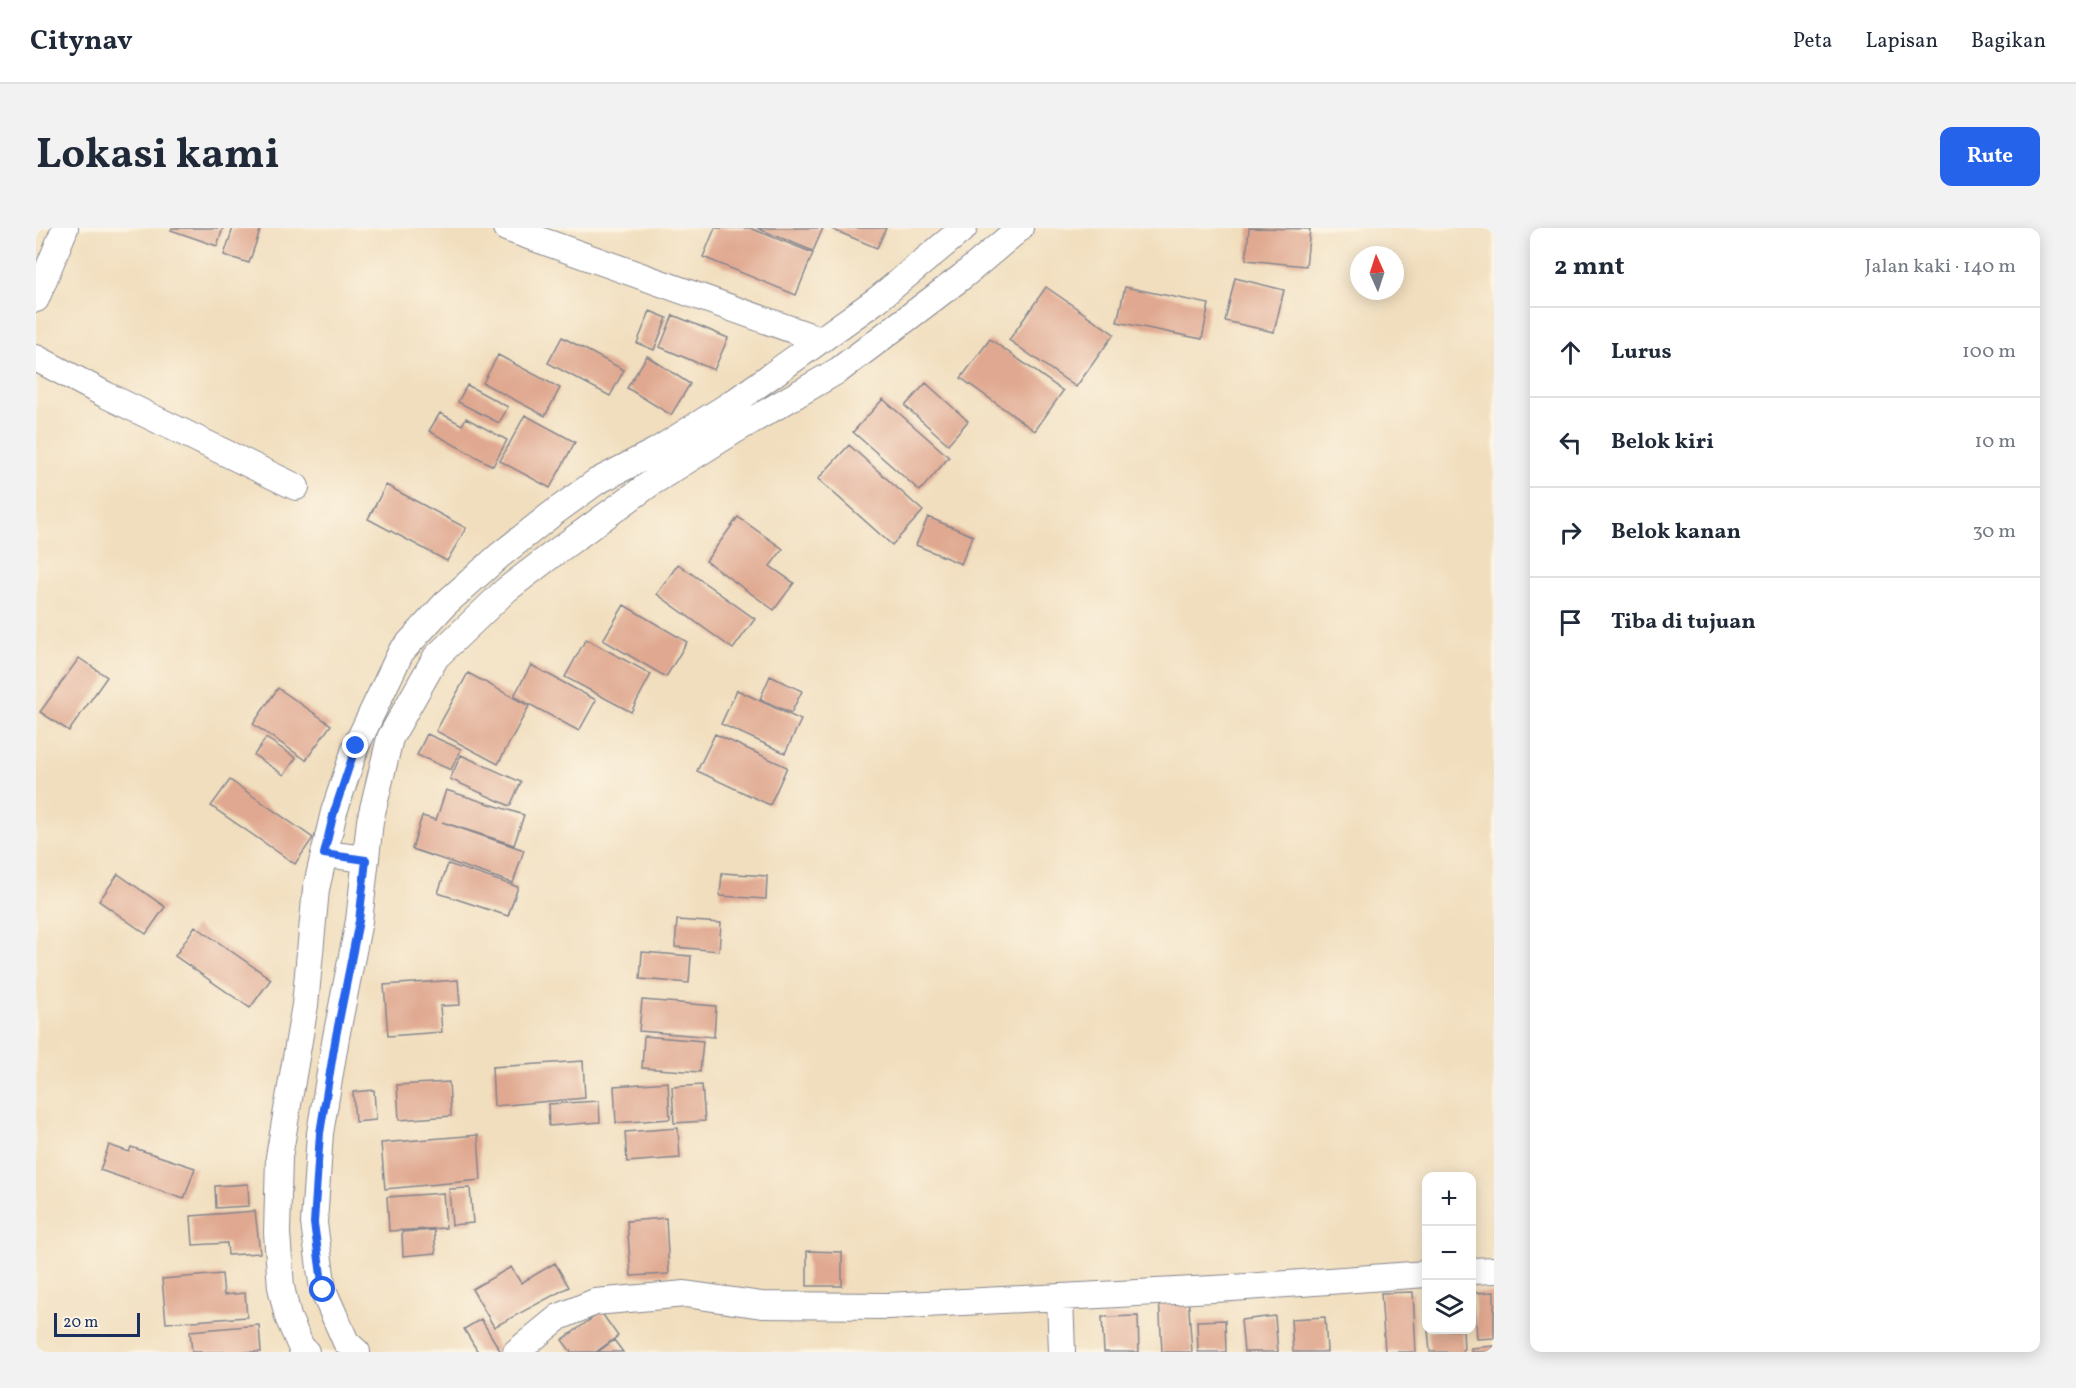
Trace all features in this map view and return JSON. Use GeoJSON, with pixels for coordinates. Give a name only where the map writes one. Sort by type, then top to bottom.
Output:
{"type":"FeatureCollection","features":[{"type":"Feature","properties":{"kind":"street"},"geometry":{"type":"LineString","coordinates":[[36,299],[65,228]]}},
{"type":"Feature","properties":{"kind":"street"},"geometry":{"type":"LineString","coordinates":[[506,228],[821,340]]}},
{"type":"Feature","properties":{"kind":"street"},"geometry":{"type":"LineString","coordinates":[[306,1352],[301,1347],[288,1317],[281,1287],[277,1233],[279,1157],[305,1005],[316,889],[334,812],[356,746],[401,652],[453,597],[499,556],[596,482],[656,451],[719,411],[878,299],[964,228]]}},
{"type":"Feature","properties":{"kind":"street"},"geometry":{"type":"LineString","coordinates":[[357,1352],[346,1342],[323,1290],[314,1223],[320,1133],[336,1036],[359,921],[370,821],[390,738],[436,657],[506,590],[651,483],[734,431],[839,370],[963,276],[1020,228]]}},
{"type":"Feature","properties":{"kind":"street"},"geometry":{"type":"LineString","coordinates":[[857,314],[879,339]]}},
{"type":"Feature","properties":{"kind":"street"},"geometry":{"type":"LineString","coordinates":[[36,358],[106,396],[296,487]]}},
{"type":"Feature","properties":{"kind":"street"},"geometry":{"type":"LineString","coordinates":[[453,597],[477,618]]}},
{"type":"Feature","properties":{"kind":"street"},"geometry":{"type":"LineString","coordinates":[[324,854],[366,860]]}},
{"type":"Feature","properties":{"kind":"street"},"geometry":{"type":"LineString","coordinates":[[1476,1271],[1494,1269]]}},
{"type":"Feature","properties":{"kind":"street"},"geometry":{"type":"LineString","coordinates":[[516,1352],[560,1317],[595,1302],[685,1294],[762,1305],[888,1306],[1422,1274]]}},
{"type":"Feature","properties":{"kind":"street"},"geometry":{"type":"LineString","coordinates":[[1060,1297],[1062,1352]]}},
{"type":"Feature","properties":{"kind":"building"},"geometry":{"type":"Polygon","coordinates":[[[172,228],[223,228],[217,246],[171,230],[172,228]]]}},
{"type":"Feature","properties":{"kind":"building"},"geometry":{"type":"Polygon","coordinates":[[[233,228],[261,228],[249,263],[224,255],[233,228]]]}},
{"type":"Feature","properties":{"kind":"building"},"geometry":{"type":"Polygon","coordinates":[[[715,228],[750,228],[813,253],[796,295],[703,257],[715,228]]]}},
{"type":"Feature","properties":{"kind":"building"},"geometry":{"type":"Polygon","coordinates":[[[757,228],[823,228],[813,251],[757,228]]]}},
{"type":"Feature","properties":{"kind":"building"},"geometry":{"type":"Polygon","coordinates":[[[829,228],[886,228],[877,248],[829,228]]]}},
{"type":"Feature","properties":{"kind":"building"},"geometry":{"type":"Polygon","coordinates":[[[1249,228],[1310,229],[1306,266],[1246,260],[1249,228]]]}},
{"type":"Feature","properties":{"kind":"building"},"geometry":{"type":"Polygon","coordinates":[[[1235,278],[1284,290],[1274,332],[1225,321],[1235,278]]]}},
{"type":"Feature","properties":{"kind":"building"},"geometry":{"type":"Polygon","coordinates":[[[1046,287],[1114,334],[1076,387],[1009,340],[1046,287]]]}},
{"type":"Feature","properties":{"kind":"building"},"geometry":{"type":"Polygon","coordinates":[[[1125,287],[1209,304],[1202,339],[1117,322],[1125,287]]]}},
{"type":"Feature","properties":{"kind":"building"},"geometry":{"type":"Polygon","coordinates":[[[650,311],[667,318],[654,350],[637,343],[650,311]]]}},
{"type":"Feature","properties":{"kind":"building"},"geometry":{"type":"Polygon","coordinates":[[[673,315],[728,338],[714,370],[660,347],[673,315]]]}},
{"type":"Feature","properties":{"kind":"building"},"geometry":{"type":"Polygon","coordinates":[[[562,337],[624,370],[610,396],[548,363],[562,337]]]}},
{"type":"Feature","properties":{"kind":"building"},"geometry":{"type":"Polygon","coordinates":[[[990,339],[1063,391],[1035,431],[961,378],[990,339]]]}},
{"type":"Feature","properties":{"kind":"building"},"geometry":{"type":"Polygon","coordinates":[[[498,355],[560,388],[545,416],[483,383],[498,355]]]}},
{"type":"Feature","properties":{"kind":"building"},"geometry":{"type":"Polygon","coordinates":[[[647,356],[690,384],[671,415],[627,388],[647,356]]]}},
{"type":"Feature","properties":{"kind":"building"},"geometry":{"type":"Polygon","coordinates":[[[926,383],[968,421],[948,444],[905,406],[926,383]]]}},
{"type":"Feature","properties":{"kind":"building"},"geometry":{"type":"Polygon","coordinates":[[[467,385],[508,407],[499,423],[458,402],[467,385]]]}},
{"type":"Feature","properties":{"kind":"building"},"geometry":{"type":"Polygon","coordinates":[[[883,399],[949,457],[920,491],[853,432],[883,399]]]}},
{"type":"Feature","properties":{"kind":"building"},"geometry":{"type":"Polygon","coordinates":[[[440,413],[462,425],[466,418],[507,440],[493,466],[429,431],[440,413]]]}},
{"type":"Feature","properties":{"kind":"building"},"geometry":{"type":"Polygon","coordinates":[[[525,415],[575,442],[550,488],[500,461],[525,415]]]}},
{"type":"Feature","properties":{"kind":"building"},"geometry":{"type":"Polygon","coordinates":[[[849,445],[923,511],[892,545],[818,479],[849,445]]]}},
{"type":"Feature","properties":{"kind":"building"},"geometry":{"type":"Polygon","coordinates":[[[386,485],[466,528],[447,561],[368,519],[386,485]]]}},
{"type":"Feature","properties":{"kind":"building"},"geometry":{"type":"Polygon","coordinates":[[[738,517],[783,549],[770,566],[794,583],[774,610],[706,561],[738,517]]]}},
{"type":"Feature","properties":{"kind":"building"},"geometry":{"type":"Polygon","coordinates":[[[928,517],[973,536],[961,564],[916,545],[928,517]]]}},
{"type":"Feature","properties":{"kind":"building"},"geometry":{"type":"Polygon","coordinates":[[[678,564],[755,619],[733,649],[657,594],[678,564]]]}},
{"type":"Feature","properties":{"kind":"building"},"geometry":{"type":"Polygon","coordinates":[[[624,605],[687,642],[666,677],[603,640],[624,605]]]}},
{"type":"Feature","properties":{"kind":"building"},"geometry":{"type":"Polygon","coordinates":[[[586,639],[651,674],[631,712],[565,677],[586,639]]]}},
{"type":"Feature","properties":{"kind":"building"},"geometry":{"type":"Polygon","coordinates":[[[79,658],[107,677],[69,731],[40,712],[79,658]]]}},
{"type":"Feature","properties":{"kind":"building"},"geometry":{"type":"Polygon","coordinates":[[[531,665],[596,700],[579,731],[514,696],[531,665]]]}},
{"type":"Feature","properties":{"kind":"building"},"geometry":{"type":"Polygon","coordinates":[[[468,673],[529,706],[498,764],[436,731],[468,673]]]}},
{"type":"Feature","properties":{"kind":"building"},"geometry":{"type":"Polygon","coordinates":[[[770,676],[802,691],[791,713],[760,699],[770,676]]]}},
{"type":"Feature","properties":{"kind":"building"},"geometry":{"type":"Polygon","coordinates":[[[278,688],[331,725],[306,760],[253,724],[278,688]]]}},
{"type":"Feature","properties":{"kind":"building"},"geometry":{"type":"Polygon","coordinates":[[[737,690],[801,720],[785,753],[721,724],[737,690]]]}},
{"type":"Feature","properties":{"kind":"building"},"geometry":{"type":"Polygon","coordinates":[[[427,734],[461,749],[451,770],[417,755],[427,734]]]}},
{"type":"Feature","properties":{"kind":"building"},"geometry":{"type":"Polygon","coordinates":[[[715,734],[787,767],[770,805],[697,771],[715,734]]]}},
{"type":"Feature","properties":{"kind":"building"},"geometry":{"type":"Polygon","coordinates":[[[266,738],[296,758],[284,775],[254,755],[266,738]]]}},
{"type":"Feature","properties":{"kind":"building"},"geometry":{"type":"Polygon","coordinates":[[[461,755],[521,782],[510,806],[450,779],[461,755]]]}},
{"type":"Feature","properties":{"kind":"building"},"geometry":{"type":"Polygon","coordinates":[[[230,780],[313,838],[295,864],[211,806],[230,780]]]}},
{"type":"Feature","properties":{"kind":"building"},"geometry":{"type":"Polygon","coordinates":[[[446,790],[524,815],[514,845],[442,822],[524,850],[513,883],[412,849],[422,816],[436,820],[446,790]]]}},
{"type":"Feature","properties":{"kind":"building"},"geometry":{"type":"Polygon","coordinates":[[[448,864],[518,887],[508,916],[438,893],[448,864]]]}},
{"type":"Feature","properties":{"kind":"building"},"geometry":{"type":"Polygon","coordinates":[[[722,873],[767,876],[766,899],[720,896],[722,873]]]}},
{"type":"Feature","properties":{"kind":"building"},"geometry":{"type":"Polygon","coordinates":[[[118,874],[165,907],[146,934],[99,901],[118,874]]]}},
{"type":"Feature","properties":{"kind":"building"},"geometry":{"type":"Polygon","coordinates":[[[677,920],[721,923],[719,951],[675,947],[677,920]]]}},
{"type":"Feature","properties":{"kind":"building"},"geometry":{"type":"Polygon","coordinates":[[[195,926],[271,979],[250,1008],[175,956],[195,926]]]}},
{"type":"Feature","properties":{"kind":"building"},"geometry":{"type":"Polygon","coordinates":[[[642,952],[691,956],[689,983],[640,979],[642,952]]]}},
{"type":"Feature","properties":{"kind":"building"},"geometry":{"type":"Polygon","coordinates":[[[458,980],[460,1005],[440,1006],[442,1032],[388,1036],[384,985],[458,980]]]}},
{"type":"Feature","properties":{"kind":"building"},"geometry":{"type":"Polygon","coordinates":[[[642,1000],[716,1006],[714,1037],[639,1031],[642,1000]]]}},
{"type":"Feature","properties":{"kind":"building"},"geometry":{"type":"Polygon","coordinates":[[[644,1036],[703,1041],[700,1072],[642,1068],[644,1036]]]}},
{"type":"Feature","properties":{"kind":"building"},"geometry":{"type":"Polygon","coordinates":[[[583,1061],[585,1098],[494,1106],[492,1067],[583,1061]]]}},
{"type":"Feature","properties":{"kind":"building"},"geometry":{"type":"Polygon","coordinates":[[[449,1082],[451,1116],[399,1120],[397,1085],[449,1082]]]}},
{"type":"Feature","properties":{"kind":"building"},"geometry":{"type":"Polygon","coordinates":[[[668,1082],[670,1119],[616,1123],[614,1086],[668,1082]]]}},
{"type":"Feature","properties":{"kind":"building"},"geometry":{"type":"Polygon","coordinates":[[[702,1085],[705,1121],[674,1123],[672,1087],[702,1085]]]}},
{"type":"Feature","properties":{"kind":"building"},"geometry":{"type":"Polygon","coordinates":[[[374,1090],[376,1120],[355,1122],[353,1092],[374,1090]]]}},
{"type":"Feature","properties":{"kind":"building"},"geometry":{"type":"Polygon","coordinates":[[[599,1101],[600,1122],[549,1126],[548,1104],[599,1101]]]}},
{"type":"Feature","properties":{"kind":"building"},"geometry":{"type":"Polygon","coordinates":[[[678,1128],[680,1158],[627,1162],[625,1132],[678,1128]]]}},
{"type":"Feature","properties":{"kind":"building"},"geometry":{"type":"Polygon","coordinates":[[[478,1135],[481,1180],[385,1189],[381,1143],[478,1135]]]}},
{"type":"Feature","properties":{"kind":"building"},"geometry":{"type":"Polygon","coordinates":[[[109,1145],[129,1152],[131,1147],[195,1168],[184,1199],[100,1170],[109,1145]]]}},
{"type":"Feature","properties":{"kind":"building"},"geometry":{"type":"Polygon","coordinates":[[[248,1184],[249,1206],[216,1208],[215,1186],[248,1184]]]}},
{"type":"Feature","properties":{"kind":"building"},"geometry":{"type":"Polygon","coordinates":[[[470,1188],[473,1223],[452,1225],[449,1189],[470,1188]]]}},
{"type":"Feature","properties":{"kind":"building"},"geometry":{"type":"Polygon","coordinates":[[[443,1193],[446,1228],[389,1231],[387,1197],[443,1193]]]}},
{"type":"Feature","properties":{"kind":"building"},"geometry":{"type":"Polygon","coordinates":[[[255,1211],[260,1253],[228,1255],[227,1243],[193,1245],[191,1216],[255,1211]]]}},
{"type":"Feature","properties":{"kind":"building"},"geometry":{"type":"Polygon","coordinates":[[[666,1218],[669,1274],[631,1276],[627,1221],[666,1218]]]}},
{"type":"Feature","properties":{"kind":"building"},"geometry":{"type":"Polygon","coordinates":[[[434,1230],[436,1253],[403,1256],[402,1232],[434,1230]]]}},
{"type":"Feature","properties":{"kind":"building"},"geometry":{"type":"Polygon","coordinates":[[[807,1251],[842,1252],[842,1286],[807,1286],[807,1251]]]}},
{"type":"Feature","properties":{"kind":"building"},"geometry":{"type":"Polygon","coordinates":[[[555,1263],[569,1287],[494,1327],[472,1289],[511,1267],[521,1283],[555,1263]]]}},
{"type":"Feature","properties":{"kind":"building"},"geometry":{"type":"Polygon","coordinates":[[[222,1274],[224,1295],[245,1293],[247,1317],[166,1323],[162,1279],[222,1274]]]}},
{"type":"Feature","properties":{"kind":"building"},"geometry":{"type":"Polygon","coordinates":[[[1413,1292],[1416,1352],[1385,1352],[1381,1293],[1413,1292]]]}},
{"type":"Feature","properties":{"kind":"building"},"geometry":{"type":"Polygon","coordinates":[[[1494,1292],[1494,1338],[1477,1339],[1476,1293],[1494,1292]]]}},
{"type":"Feature","properties":{"kind":"building"},"geometry":{"type":"Polygon","coordinates":[[[1188,1295],[1192,1352],[1162,1352],[1159,1297],[1188,1295]]]}},
{"type":"Feature","properties":{"kind":"building"},"geometry":{"type":"Polygon","coordinates":[[[601,1312],[618,1336],[596,1352],[571,1352],[562,1340],[601,1312]]]}},
{"type":"Feature","properties":{"kind":"building"},"geometry":{"type":"Polygon","coordinates":[[[1138,1316],[1139,1352],[1104,1352],[1102,1317],[1138,1316]]]}},
{"type":"Feature","properties":{"kind":"building"},"geometry":{"type":"Polygon","coordinates":[[[1275,1316],[1278,1352],[1244,1352],[1241,1320],[1275,1316]]]}},
{"type":"Feature","properties":{"kind":"building"},"geometry":{"type":"Polygon","coordinates":[[[1325,1317],[1327,1352],[1293,1352],[1291,1319],[1325,1317]]]}},
{"type":"Feature","properties":{"kind":"building"},"geometry":{"type":"Polygon","coordinates":[[[481,1319],[501,1352],[478,1352],[464,1329],[481,1319]]]}},
{"type":"Feature","properties":{"kind":"building"},"geometry":{"type":"Polygon","coordinates":[[[1225,1320],[1226,1352],[1198,1352],[1197,1321],[1225,1320]]]}},
{"type":"Feature","properties":{"kind":"building"},"geometry":{"type":"Polygon","coordinates":[[[259,1325],[261,1352],[192,1352],[190,1331],[259,1325]]]}},
{"type":"Feature","properties":{"kind":"building"},"geometry":{"type":"Polygon","coordinates":[[[1428,1334],[1463,1334],[1462,1352],[1430,1352],[1428,1334]]]}},
{"type":"Feature","properties":{"kind":"building"},"geometry":{"type":"Polygon","coordinates":[[[614,1340],[623,1352],[598,1352],[614,1340]]]}},
{"type":"Feature","properties":{"kind":"building"},"geometry":{"type":"Polygon","coordinates":[[[1494,1346],[1494,1352],[1471,1352],[1471,1348],[1494,1346]]]}},
{"type":"Feature","properties":{"kind":"route"},"geometry":{"type":"LineString","coordinates":[[323,1290],[314,1223],[320,1133],[336,1036],[359,921],[366,860],[324,854],[334,812],[356,746]]}}]}
